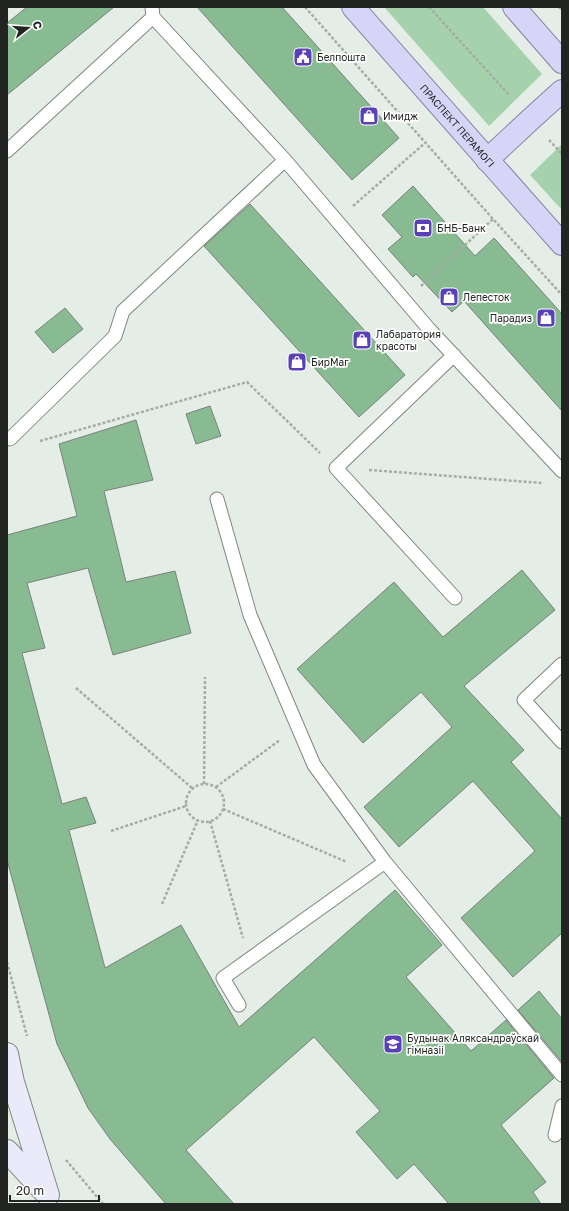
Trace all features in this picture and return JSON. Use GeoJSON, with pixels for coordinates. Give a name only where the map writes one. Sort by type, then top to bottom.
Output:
{"type":"FeatureCollection","features":[{"type":"Feature","properties":{"kind":"main road","name":"ПРАСПЕКТ ПЕРАМОГІ"},"geometry":{"type":"LineString","coordinates":[[353,7],[562,244]]}},
{"type":"Feature","properties":{"kind":"main road"},"geometry":{"type":"LineString","coordinates":[[514,7],[562,62]]}},
{"type":"Feature","properties":{"kind":"main road"},"geometry":{"type":"LineString","coordinates":[[487,160],[562,91]]}},
{"type":"Feature","properties":{"kind":"street"},"geometry":{"type":"LineString","coordinates":[[7,1054],[13,1082],[52,1199]]}},
{"type":"Feature","properties":{"kind":"street"},"geometry":{"type":"LineString","coordinates":[[7,1117],[13,1106],[13,1082]]}},
{"type":"Feature","properties":{"kind":"street"},"geometry":{"type":"LineString","coordinates":[[7,1151],[52,1199]]}},
{"type":"Feature","properties":{"kind":"lane"},"geometry":{"type":"LineString","coordinates":[[7,150],[153,12],[285,160],[429,328],[562,471]]}},
{"type":"Feature","properties":{"kind":"lane"},"geometry":{"type":"LineString","coordinates":[[7,427],[10,438],[115,336],[123,311],[285,160]]}},
{"type":"Feature","properties":{"kind":"lane"},"geometry":{"type":"LineString","coordinates":[[454,355],[336,468],[455,598]]}},
{"type":"Feature","properties":{"kind":"lane"},"geometry":{"type":"LineString","coordinates":[[217,499],[250,615],[314,764],[385,862],[562,1075]]}},
{"type":"Feature","properties":{"kind":"lane"},"geometry":{"type":"LineString","coordinates":[[562,664],[524,700],[562,742]]}},
{"type":"Feature","properties":{"kind":"lane"},"geometry":{"type":"LineString","coordinates":[[239,1005],[223,978],[385,862]]}},
{"type":"Feature","properties":{"kind":"lane"},"geometry":{"type":"LineString","coordinates":[[555,1135],[562,1106]]}},
{"type":"Feature","properties":{"kind":"path"},"geometry":{"type":"LineString","coordinates":[[305,7],[562,295]]}},
{"type":"Feature","properties":{"kind":"path"},"geometry":{"type":"LineString","coordinates":[[429,7],[510,96]]}},
{"type":"Feature","properties":{"kind":"path"},"geometry":{"type":"LineString","coordinates":[[559,7],[562,10]]}},
{"type":"Feature","properties":{"kind":"path"},"geometry":{"type":"LineString","coordinates":[[549,140],[562,154]]}},
{"type":"Feature","properties":{"kind":"path"},"geometry":{"type":"LineString","coordinates":[[337,221],[425,143]]}},
{"type":"Feature","properties":{"kind":"path"},"geometry":{"type":"LineString","coordinates":[[406,300],[493,219]]}},
{"type":"Feature","properties":{"kind":"path"},"geometry":{"type":"LineString","coordinates":[[37,442],[247,382],[336,468],[546,483]]}},
{"type":"Feature","properties":{"kind":"path"},"geometry":{"type":"LineString","coordinates":[[204,784],[205,677]]}},
{"type":"Feature","properties":{"kind":"path"},"geometry":{"type":"LineString","coordinates":[[76,688],[192,788]]}},
{"type":"Feature","properties":{"kind":"path"},"geometry":{"type":"LineString","coordinates":[[216,787],[298,727]]}},
{"type":"Feature","properties":{"kind":"path"},"geometry":{"type":"LineString","coordinates":[[204,784],[210,784],[216,787],[223,796],[223,809],[220,814],[210,821],[204,822],[192,817],[186,806],[188,794],[192,788],[204,784]]}},
{"type":"Feature","properties":{"kind":"path"},"geometry":{"type":"LineString","coordinates":[[111,831],[186,806]]}},
{"type":"Feature","properties":{"kind":"path"},"geometry":{"type":"LineString","coordinates":[[223,809],[370,872]]}},
{"type":"Feature","properties":{"kind":"path"},"geometry":{"type":"LineString","coordinates":[[162,904],[198,820]]}},
{"type":"Feature","properties":{"kind":"path"},"geometry":{"type":"LineString","coordinates":[[210,821],[249,960]]}},
{"type":"Feature","properties":{"kind":"path"},"geometry":{"type":"LineString","coordinates":[[7,962],[27,1036]]}},
{"type":"Feature","properties":{"kind":"path"},"geometry":{"type":"LineString","coordinates":[[64,1157],[103,1204]]}},
{"type":"Feature","properties":{"kind":"green space"},"geometry":{"type":"Polygon","coordinates":[[[384,7],[483,7],[542,74],[489,126],[384,7]]]}},
{"type":"Feature","properties":{"kind":"green space"},"geometry":{"type":"Polygon","coordinates":[[[562,144],[562,210],[530,175],[562,144]]]}},
{"type":"Feature","properties":{"kind":"building"},"geometry":{"type":"Polygon","coordinates":[[[27,7],[114,7],[7,95],[7,23],[27,7]]]}},
{"type":"Feature","properties":{"kind":"building"},"geometry":{"type":"Polygon","coordinates":[[[197,7],[282,7],[399,138],[352,180],[197,7]]]}},
{"type":"Feature","properties":{"kind":"building"},"geometry":{"type":"Polygon","coordinates":[[[413,186],[475,256],[494,238],[562,314],[562,411],[464,301],[452,312],[416,274],[413,277],[388,249],[402,237],[382,215],[413,186]]]}},
{"type":"Feature","properties":{"kind":"building"},"geometry":{"type":"Polygon","coordinates":[[[250,204],[405,375],[359,417],[204,246],[250,204]]]}},
{"type":"Feature","properties":{"kind":"building"},"geometry":{"type":"Polygon","coordinates":[[[65,308],[83,329],[53,353],[35,332],[65,308]]]}},
{"type":"Feature","properties":{"kind":"building"},"geometry":{"type":"Polygon","coordinates":[[[210,406],[221,436],[196,444],[186,414],[210,406]]]}},
{"type":"Feature","properties":{"kind":"building"},"geometry":{"type":"Polygon","coordinates":[[[136,420],[153,480],[104,491],[126,582],[175,571],[191,633],[113,655],[88,568],[27,583],[45,648],[22,653],[62,804],[86,797],[96,823],[69,830],[105,968],[181,925],[239,1027],[395,890],[442,945],[406,977],[471,1051],[506,1020],[554,1078],[501,1125],[546,1182],[533,1192],[541,1204],[449,1204],[414,1164],[397,1179],[356,1132],[380,1111],[314,1037],[186,1150],[234,1204],[166,1204],[110,1139],[88,1108],[57,1044],[7,860],[7,535],[77,516],[59,444],[136,420]]]}},
{"type":"Feature","properties":{"kind":"building"},"geometry":{"type":"Polygon","coordinates":[[[522,570],[555,610],[464,686],[524,750],[511,762],[562,819],[562,933],[513,977],[461,918],[535,851],[473,781],[399,847],[364,807],[452,727],[421,692],[363,743],[297,669],[394,582],[443,637],[522,570]]]}},
{"type":"Feature","properties":{"kind":"building"},"geometry":{"type":"Polygon","coordinates":[[[539,991],[562,1019],[562,1062],[518,1010],[539,991]]]}},
{"type":"Feature","properties":{"kind":"place","name":"Белпошта"},"geometry":{"type":"Point","coordinates":[303,57]}},
{"type":"Feature","properties":{"kind":"place","name":"Имидж"},"geometry":{"type":"Point","coordinates":[369,116]}},
{"type":"Feature","properties":{"kind":"place","name":"БНБ-Банк"},"geometry":{"type":"Point","coordinates":[423,228]}},
{"type":"Feature","properties":{"kind":"place","name":"Лепесток"},"geometry":{"type":"Point","coordinates":[449,297]}},
{"type":"Feature","properties":{"kind":"place","name":"Парадиз"},"geometry":{"type":"Point","coordinates":[546,318]}},
{"type":"Feature","properties":{"kind":"place","name":"Лабаратория красоты"},"geometry":{"type":"Point","coordinates":[362,340]}},
{"type":"Feature","properties":{"kind":"place","name":"БирМаг"},"geometry":{"type":"Point","coordinates":[297,362]}},
{"type":"Feature","properties":{"kind":"place","name":"Будынак Аляксандраўскай гімназіі"},"geometry":{"type":"Point","coordinates":[393,1044]}}]}
